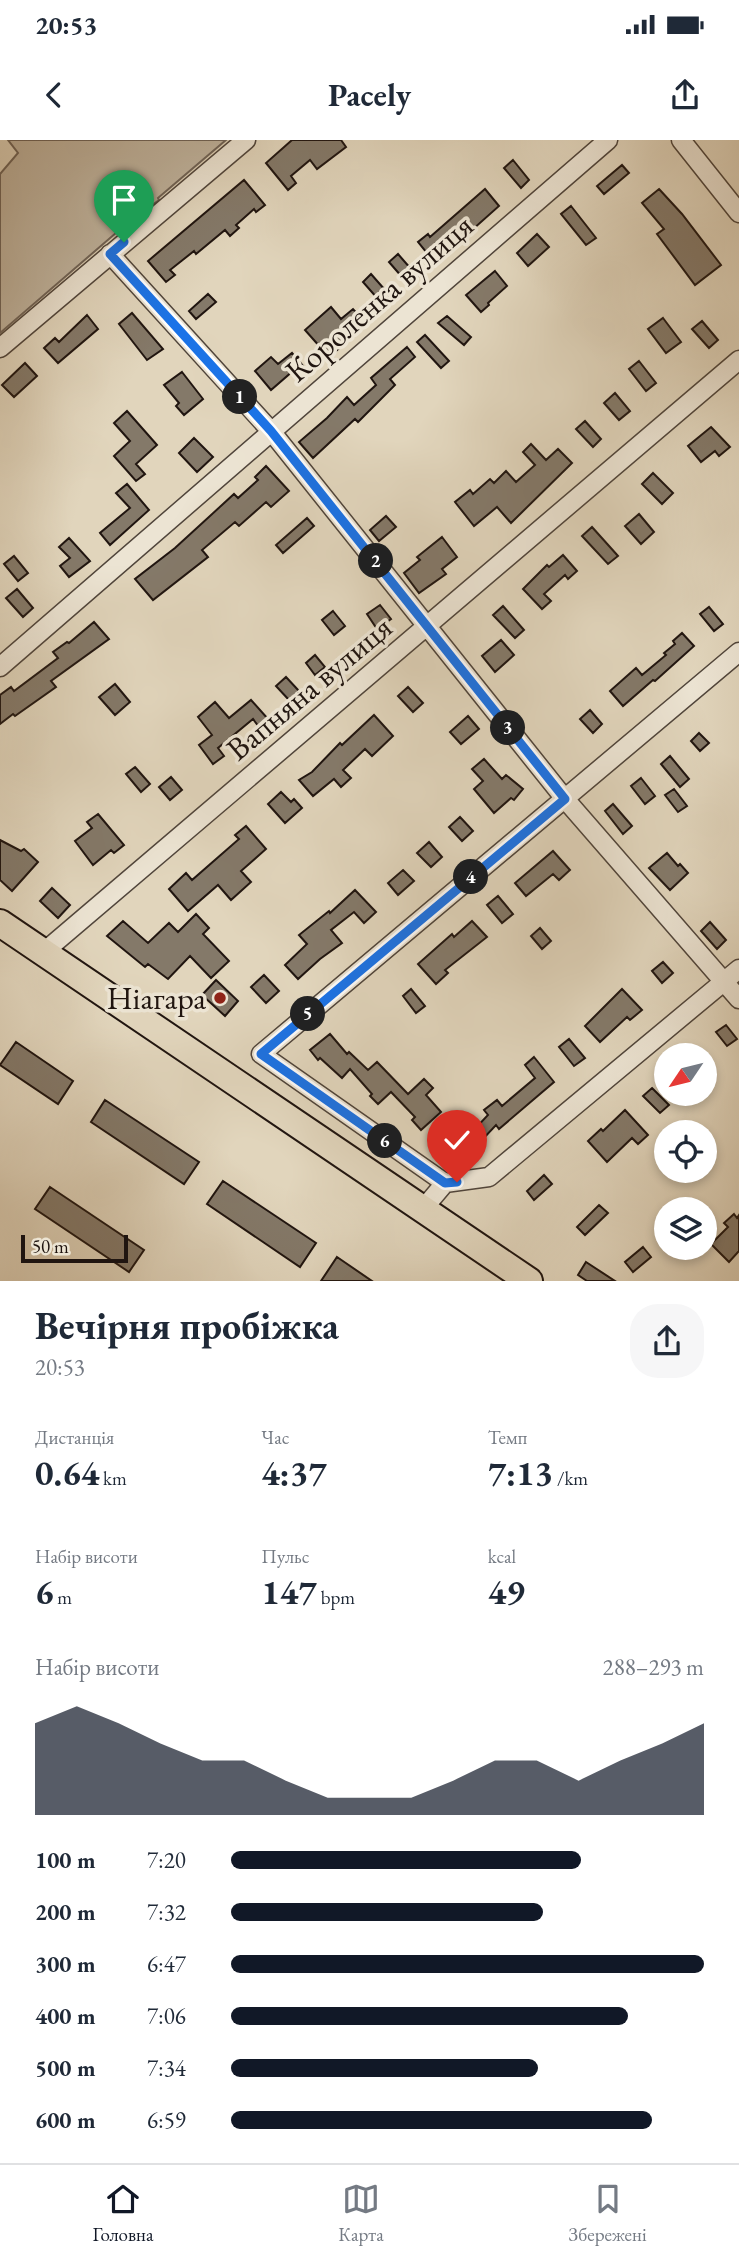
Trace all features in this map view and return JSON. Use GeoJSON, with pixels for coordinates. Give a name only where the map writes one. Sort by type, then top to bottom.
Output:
{"type":"FeatureCollection","features":[{"type":"Feature","properties":{"kind":"main road"},"geometry":{"type":"LineString","coordinates":[[0,923],[529,1281]]}},
{"type":"Feature","properties":{"kind":"street"},"geometry":{"type":"LineString","coordinates":[[0,348],[246,140]]}},
{"type":"Feature","properties":{"kind":"street","name":"Короленка вулиця"},"geometry":{"type":"LineString","coordinates":[[0,667],[608,140]]}},
{"type":"Feature","properties":{"kind":"street"},"geometry":{"type":"LineString","coordinates":[[681,140],[739,213]]}},
{"type":"Feature","properties":{"kind":"street"},"geometry":{"type":"LineString","coordinates":[[110,254],[271,431],[565,799],[739,999]]}},
{"type":"Feature","properties":{"kind":"street","name":"Вапняна вулиця"},"geometry":{"type":"LineString","coordinates":[[45,951],[739,360]]}},
{"type":"Feature","properties":{"kind":"street"},"geometry":{"type":"LineString","coordinates":[[445,1183],[261,1054],[739,652]]}},
{"type":"Feature","properties":{"kind":"street"},"geometry":{"type":"LineString","coordinates":[[423,1209],[445,1183],[489,1177],[739,969]]}},
{"type":"Feature","properties":{"kind":"shaded area"},"geometry":{"type":"Polygon","coordinates":[[[8,140],[226,140],[158,198],[159,200],[124,226],[0,333],[0,174],[18,153],[8,140]]]}},
{"type":"Feature","properties":{"kind":"building"},"geometry":{"type":"Polygon","coordinates":[[[292,140],[341,140],[346,147],[317,169],[310,160],[291,176],[296,183],[288,190],[266,163],[292,140]]]}},
{"type":"Feature","properties":{"kind":"building"},"geometry":{"type":"Polygon","coordinates":[[[513,160],[529,180],[521,188],[504,168],[513,160]]]}},
{"type":"Feature","properties":{"kind":"building"},"geometry":{"type":"Polygon","coordinates":[[[622,165],[629,173],[604,194],[597,186],[622,165]]]}},
{"type":"Feature","properties":{"kind":"building"},"geometry":{"type":"Polygon","coordinates":[[[244,180],[265,205],[256,212],[254,209],[236,225],[239,228],[230,236],[225,230],[196,254],[194,251],[170,270],[175,275],[166,282],[148,261],[244,180]]]}},
{"type":"Feature","properties":{"kind":"building"},"geometry":{"type":"Polygon","coordinates":[[[485,189],[499,206],[435,263],[418,242],[428,234],[430,237],[485,189]]]}},
{"type":"Feature","properties":{"kind":"building"},"geometry":{"type":"Polygon","coordinates":[[[659,189],[721,265],[695,285],[657,234],[664,229],[642,203],[659,189]]]}},
{"type":"Feature","properties":{"kind":"building"},"geometry":{"type":"Polygon","coordinates":[[[571,206],[596,238],[586,245],[561,214],[571,206]]]}},
{"type":"Feature","properties":{"kind":"building"},"geometry":{"type":"Polygon","coordinates":[[[537,234],[549,247],[528,266],[517,253],[537,234]]]}},
{"type":"Feature","properties":{"kind":"building"},"geometry":{"type":"Polygon","coordinates":[[[398,254],[418,277],[409,285],[389,262],[398,254]]]}},
{"type":"Feature","properties":{"kind":"building"},"geometry":{"type":"Polygon","coordinates":[[[495,271],[507,286],[481,312],[466,295],[495,271]]]}},
{"type":"Feature","properties":{"kind":"building"},"geometry":{"type":"Polygon","coordinates":[[[371,274],[393,299],[385,307],[363,282],[371,274]]]}},
{"type":"Feature","properties":{"kind":"building"},"geometry":{"type":"Polygon","coordinates":[[[208,294],[216,302],[196,319],[189,311],[208,294]]]}},
{"type":"Feature","properties":{"kind":"building"},"geometry":{"type":"Polygon","coordinates":[[[331,307],[341,319],[353,309],[367,324],[329,357],[305,330],[331,307]]]}},
{"type":"Feature","properties":{"kind":"building"},"geometry":{"type":"Polygon","coordinates":[[[132,313],[163,349],[147,360],[119,324],[132,313]]]}},
{"type":"Feature","properties":{"kind":"building"},"geometry":{"type":"Polygon","coordinates":[[[87,315],[98,329],[58,363],[44,348],[55,338],[59,342],[87,315]]]}},
{"type":"Feature","properties":{"kind":"building"},"geometry":{"type":"Polygon","coordinates":[[[447,316],[471,337],[464,345],[438,323],[447,316]]]}},
{"type":"Feature","properties":{"kind":"building"},"geometry":{"type":"Polygon","coordinates":[[[663,318],[681,342],[666,353],[648,329],[663,318]]]}},
{"type":"Feature","properties":{"kind":"building"},"geometry":{"type":"Polygon","coordinates":[[[702,321],[718,340],[709,348],[692,329],[702,321]]]}},
{"type":"Feature","properties":{"kind":"building"},"geometry":{"type":"Polygon","coordinates":[[[425,335],[449,361],[441,368],[417,342],[425,335]]]}},
{"type":"Feature","properties":{"kind":"building"},"geometry":{"type":"Polygon","coordinates":[[[407,347],[415,357],[390,379],[395,385],[358,422],[355,419],[313,458],[299,442],[347,397],[354,405],[376,385],[371,378],[407,347]]]}},
{"type":"Feature","properties":{"kind":"building"},"geometry":{"type":"Polygon","coordinates":[[[292,353],[309,373],[301,380],[293,371],[271,390],[255,371],[271,357],[278,364],[292,353]]]}},
{"type":"Feature","properties":{"kind":"building"},"geometry":{"type":"Polygon","coordinates":[[[639,361],[656,383],[646,391],[629,369],[639,361]]]}},
{"type":"Feature","properties":{"kind":"building"},"geometry":{"type":"Polygon","coordinates":[[[25,363],[37,376],[14,397],[2,385],[25,363]]]}},
{"type":"Feature","properties":{"kind":"building"},"geometry":{"type":"Polygon","coordinates":[[[182,372],[203,399],[184,415],[176,406],[179,403],[164,385],[182,372]]]}},
{"type":"Feature","properties":{"kind":"building"},"geometry":{"type":"Polygon","coordinates":[[[615,393],[630,411],[619,420],[604,403],[615,393]]]}},
{"type":"Feature","properties":{"kind":"building"},"geometry":{"type":"Polygon","coordinates":[[[127,411],[157,445],[136,464],[145,474],[136,481],[114,456],[130,441],[114,423],[127,411]]]}},
{"type":"Feature","properties":{"kind":"building"},"geometry":{"type":"Polygon","coordinates":[[[585,421],[601,439],[593,447],[576,429],[585,421]]]}},
{"type":"Feature","properties":{"kind":"building"},"geometry":{"type":"Polygon","coordinates":[[[711,427],[730,447],[719,456],[715,451],[701,462],[688,446],[711,427]]]}},
{"type":"Feature","properties":{"kind":"building"},"geometry":{"type":"Polygon","coordinates":[[[194,438],[213,457],[197,472],[179,453],[194,438]]]}},
{"type":"Feature","properties":{"kind":"building"},"geometry":{"type":"Polygon","coordinates":[[[531,444],[546,460],[558,449],[572,463],[511,523],[497,507],[474,526],[455,502],[470,490],[473,494],[490,479],[494,483],[506,471],[516,482],[535,465],[523,452],[531,444]]]}},
{"type":"Feature","properties":{"kind":"building"},"geometry":{"type":"Polygon","coordinates":[[[266,466],[289,491],[271,507],[266,502],[239,526],[235,522],[202,550],[208,557],[153,600],[135,579],[175,548],[234,494],[238,498],[258,480],[255,477],[266,466]]]}},
{"type":"Feature","properties":{"kind":"building"},"geometry":{"type":"Polygon","coordinates":[[[653,473],[673,493],[662,504],[642,484],[653,473]]]}},
{"type":"Feature","properties":{"kind":"building"},"geometry":{"type":"Polygon","coordinates":[[[127,484],[149,510],[110,545],[100,533],[130,508],[116,493],[127,484]]]}},
{"type":"Feature","properties":{"kind":"building"},"geometry":{"type":"Polygon","coordinates":[[[639,514],[654,532],[641,544],[625,526],[639,514]]]}},
{"type":"Feature","properties":{"kind":"building"},"geometry":{"type":"Polygon","coordinates":[[[386,516],[396,527],[379,541],[370,530],[386,516]]]}},
{"type":"Feature","properties":{"kind":"building"},"geometry":{"type":"Polygon","coordinates":[[[307,518],[314,526],[283,553],[276,545],[307,518]]]}},
{"type":"Feature","properties":{"kind":"building"},"geometry":{"type":"Polygon","coordinates":[[[592,527],[618,556],[608,564],[582,536],[592,527]]]}},
{"type":"Feature","properties":{"kind":"building"},"geometry":{"type":"Polygon","coordinates":[[[442,537],[457,557],[442,569],[446,574],[419,593],[404,573],[420,560],[417,557],[442,537]]]}},
{"type":"Feature","properties":{"kind":"building"},"geometry":{"type":"Polygon","coordinates":[[[69,538],[90,561],[69,577],[60,566],[70,558],[59,547],[69,538]]]}},
{"type":"Feature","properties":{"kind":"building"},"geometry":{"type":"Polygon","coordinates":[[[563,555],[577,571],[568,579],[565,575],[544,594],[551,601],[542,609],[523,589],[547,565],[549,567],[563,555]]]}},
{"type":"Feature","properties":{"kind":"building"},"geometry":{"type":"Polygon","coordinates":[[[14,556],[28,573],[18,581],[4,564],[14,556]]]}},
{"type":"Feature","properties":{"kind":"building"},"geometry":{"type":"Polygon","coordinates":[[[17,589],[33,608],[23,617],[6,598],[17,589]]]}},
{"type":"Feature","properties":{"kind":"building"},"geometry":{"type":"Polygon","coordinates":[[[380,605],[391,619],[377,629],[367,614],[380,605]]]}},
{"type":"Feature","properties":{"kind":"building"},"geometry":{"type":"Polygon","coordinates":[[[503,606],[524,630],[515,638],[493,615],[503,606]]]}},
{"type":"Feature","properties":{"kind":"building"},"geometry":{"type":"Polygon","coordinates":[[[709,607],[723,624],[714,631],[700,614],[709,607]]]}},
{"type":"Feature","properties":{"kind":"building"},"geometry":{"type":"Polygon","coordinates":[[[333,611],[345,626],[334,635],[322,620],[333,611]]]}},
{"type":"Feature","properties":{"kind":"building"},"geometry":{"type":"Polygon","coordinates":[[[94,622],[109,639],[51,681],[56,687],[0,724],[0,695],[11,687],[14,691],[58,658],[53,652],[69,643],[94,622]]]}},
{"type":"Feature","properties":{"kind":"building"},"geometry":{"type":"Polygon","coordinates":[[[682,633],[694,646],[623,706],[610,691],[636,668],[642,675],[666,655],[664,653],[675,644],[673,641],[682,633]]]}},
{"type":"Feature","properties":{"kind":"building"},"geometry":{"type":"Polygon","coordinates":[[[501,640],[514,655],[495,672],[482,656],[501,640]]]}},
{"type":"Feature","properties":{"kind":"building"},"geometry":{"type":"Polygon","coordinates":[[[315,655],[325,667],[315,675],[306,663],[315,655]]]}},
{"type":"Feature","properties":{"kind":"building"},"geometry":{"type":"Polygon","coordinates":[[[286,677],[299,691],[289,700],[276,686],[286,677]]]}},
{"type":"Feature","properties":{"kind":"building"},"geometry":{"type":"Polygon","coordinates":[[[115,684],[130,702],[115,715],[99,697],[115,684]]]}},
{"type":"Feature","properties":{"kind":"building"},"geometry":{"type":"Polygon","coordinates":[[[408,687],[423,703],[413,712],[398,696],[408,687]]]}},
{"type":"Feature","properties":{"kind":"building"},"geometry":{"type":"Polygon","coordinates":[[[251,700],[268,719],[259,727],[253,719],[218,748],[224,756],[213,764],[199,745],[212,735],[198,717],[215,702],[229,718],[251,700]]]}},
{"type":"Feature","properties":{"kind":"building"},"geometry":{"type":"Polygon","coordinates":[[[590,710],[602,724],[593,733],[580,719],[590,710]]]}},
{"type":"Feature","properties":{"kind":"building"},"geometry":{"type":"Polygon","coordinates":[[[374,715],[393,736],[372,756],[365,749],[343,770],[351,778],[341,787],[334,779],[313,796],[299,780],[312,772],[340,743],[342,745],[374,715]]]}},
{"type":"Feature","properties":{"kind":"building"},"geometry":{"type":"Polygon","coordinates":[[[468,716],[479,729],[461,744],[450,732],[468,716]]]}},
{"type":"Feature","properties":{"kind":"building"},"geometry":{"type":"Polygon","coordinates":[[[699,733],[709,743],[700,751],[691,741],[699,733]]]}},
{"type":"Feature","properties":{"kind":"building"},"geometry":{"type":"Polygon","coordinates":[[[670,756],[689,779],[680,787],[661,764],[670,756]]]}},
{"type":"Feature","properties":{"kind":"building"},"geometry":{"type":"Polygon","coordinates":[[[484,759],[502,779],[506,775],[523,789],[514,800],[511,798],[494,813],[474,789],[483,781],[472,769],[484,759]]]}},
{"type":"Feature","properties":{"kind":"building"},"geometry":{"type":"Polygon","coordinates":[[[135,767],[150,784],[141,792],[126,774],[135,767]]]}},
{"type":"Feature","properties":{"kind":"building"},"geometry":{"type":"Polygon","coordinates":[[[171,777],[182,790],[170,800],[159,787],[171,777]]]}},
{"type":"Feature","properties":{"kind":"building"},"geometry":{"type":"Polygon","coordinates":[[[641,778],[655,796],[645,804],[631,786],[641,778]]]}},
{"type":"Feature","properties":{"kind":"building"},"geometry":{"type":"Polygon","coordinates":[[[674,789],[687,806],[678,812],[665,795],[674,789]]]}},
{"type":"Feature","properties":{"kind":"building"},"geometry":{"type":"Polygon","coordinates":[[[281,792],[291,802],[294,799],[302,808],[285,823],[268,804],[281,792]]]}},
{"type":"Feature","properties":{"kind":"building"},"geometry":{"type":"Polygon","coordinates":[[[613,804],[632,826],[623,834],[605,811],[613,804]]]}},
{"type":"Feature","properties":{"kind":"building"},"geometry":{"type":"Polygon","coordinates":[[[98,814],[124,845],[114,853],[111,850],[93,865],[75,841],[92,828],[87,822],[98,814]]]}},
{"type":"Feature","properties":{"kind":"building"},"geometry":{"type":"Polygon","coordinates":[[[460,817],[473,831],[462,841],[449,827],[460,817]]]}},
{"type":"Feature","properties":{"kind":"building"},"geometry":{"type":"Polygon","coordinates":[[[246,826],[266,849],[241,871],[251,882],[231,900],[218,885],[188,911],[169,889],[186,873],[192,880],[239,839],[235,835],[246,826]]]}},
{"type":"Feature","properties":{"kind":"building"},"geometry":{"type":"Polygon","coordinates":[[[0,840],[21,851],[24,849],[38,862],[12,891],[0,880],[0,840]]]}},
{"type":"Feature","properties":{"kind":"building"},"geometry":{"type":"Polygon","coordinates":[[[429,842],[442,857],[431,867],[417,853],[429,842]]]}},
{"type":"Feature","properties":{"kind":"building"},"geometry":{"type":"Polygon","coordinates":[[[553,851],[570,870],[559,880],[553,874],[526,896],[515,883],[553,851]]]}},
{"type":"Feature","properties":{"kind":"building"},"geometry":{"type":"Polygon","coordinates":[[[667,853],[688,873],[670,890],[649,868],[667,853]]]}},
{"type":"Feature","properties":{"kind":"building"},"geometry":{"type":"Polygon","coordinates":[[[403,870],[414,881],[398,895],[388,883],[403,870]]]}},
{"type":"Feature","properties":{"kind":"building"},"geometry":{"type":"Polygon","coordinates":[[[52,888],[70,905],[58,918],[40,901],[52,888]]]}},
{"type":"Feature","properties":{"kind":"building"},"geometry":{"type":"Polygon","coordinates":[[[355,890],[376,912],[364,923],[354,912],[331,930],[342,943],[298,979],[285,965],[307,944],[299,935],[329,911],[330,913],[355,890]]]}},
{"type":"Feature","properties":{"kind":"building"},"geometry":{"type":"Polygon","coordinates":[[[498,896],[513,914],[502,923],[487,905],[498,896]]]}},
{"type":"Feature","properties":{"kind":"building"},"geometry":{"type":"Polygon","coordinates":[[[196,914],[209,928],[203,934],[229,961],[211,978],[190,956],[168,979],[148,964],[145,967],[107,936],[123,921],[148,943],[169,923],[178,932],[196,914]]]}},
{"type":"Feature","properties":{"kind":"building"},"geometry":{"type":"Polygon","coordinates":[[[472,921],[487,937],[445,970],[448,973],[436,984],[418,964],[452,934],[454,937],[472,921]]]}},
{"type":"Feature","properties":{"kind":"building"},"geometry":{"type":"Polygon","coordinates":[[[710,922],[726,940],[717,949],[701,931],[710,922]]]}},
{"type":"Feature","properties":{"kind":"building"},"geometry":{"type":"Polygon","coordinates":[[[540,928],[551,941],[542,949],[531,936],[540,928]]]}},
{"type":"Feature","properties":{"kind":"building"},"geometry":{"type":"Polygon","coordinates":[[[663,962],[673,973],[662,983],[652,971],[663,962]]]}},
{"type":"Feature","properties":{"kind":"building"},"geometry":{"type":"Polygon","coordinates":[[[264,975],[279,991],[266,1003],[251,987],[264,975]]]}},
{"type":"Feature","properties":{"kind":"building","name":"Ніагара"},"geometry":{"type":"Polygon","coordinates":[[[216,980],[238,1001],[225,1016],[202,995],[216,980]]]}},
{"type":"Feature","properties":{"kind":"building"},"geometry":{"type":"Polygon","coordinates":[[[411,989],[425,1006],[416,1013],[403,996],[411,989]]]}},
{"type":"Feature","properties":{"kind":"building"},"geometry":{"type":"Polygon","coordinates":[[[622,989],[642,1010],[630,1020],[627,1017],[600,1042],[585,1026],[622,989]]]}},
{"type":"Feature","properties":{"kind":"building"},"geometry":{"type":"Polygon","coordinates":[[[726,1025],[737,1039],[727,1046],[716,1032],[726,1025]]]}},
{"type":"Feature","properties":{"kind":"building"},"geometry":{"type":"Polygon","coordinates":[[[330,1034],[347,1054],[349,1052],[368,1070],[377,1062],[408,1094],[424,1079],[433,1088],[426,1095],[441,1112],[421,1130],[412,1120],[415,1117],[391,1092],[378,1104],[350,1069],[342,1078],[320,1058],[318,1060],[310,1050],[330,1034]]]}},
{"type":"Feature","properties":{"kind":"building"},"geometry":{"type":"Polygon","coordinates":[[[569,1039],[585,1058],[574,1066],[559,1047],[569,1039]]]}},
{"type":"Feature","properties":{"kind":"building"},"geometry":{"type":"Polygon","coordinates":[[[16,1042],[73,1081],[58,1104],[0,1065],[16,1042]]]}},
{"type":"Feature","properties":{"kind":"building"},"geometry":{"type":"Polygon","coordinates":[[[534,1057],[554,1082],[499,1129],[496,1125],[464,1159],[455,1150],[488,1115],[484,1110],[497,1100],[502,1106],[535,1078],[525,1065],[534,1057]]]}},
{"type":"Feature","properties":{"kind":"building"},"geometry":{"type":"Polygon","coordinates":[[[652,1088],[654,1106],[668,1106],[660,1113],[643,1096],[652,1088]]]}},
{"type":"Feature","properties":{"kind":"building"},"geometry":{"type":"Polygon","coordinates":[[[105,1100],[199,1162],[184,1184],[91,1122],[105,1100]]]}},
{"type":"Feature","properties":{"kind":"building"},"geometry":{"type":"Polygon","coordinates":[[[625,1110],[648,1135],[638,1144],[632,1138],[607,1162],[588,1141],[625,1110]]]}},
{"type":"Feature","properties":{"kind":"building"},"geometry":{"type":"Polygon","coordinates":[[[544,1175],[552,1184],[534,1200],[527,1191],[544,1175]]]}},
{"type":"Feature","properties":{"kind":"building"},"geometry":{"type":"Polygon","coordinates":[[[223,1181],[316,1243],[300,1267],[207,1204],[223,1181]]]}},
{"type":"Feature","properties":{"kind":"building"},"geometry":{"type":"Polygon","coordinates":[[[50,1187],[144,1250],[129,1272],[35,1209],[50,1187]]]}},
{"type":"Feature","properties":{"kind":"building"},"geometry":{"type":"Polygon","coordinates":[[[599,1205],[608,1213],[585,1235],[577,1227],[599,1205]]]}},
{"type":"Feature","properties":{"kind":"building"},"geometry":{"type":"Polygon","coordinates":[[[734,1214],[737,1218],[739,1215],[739,1251],[729,1262],[717,1250],[717,1238],[728,1227],[724,1223],[734,1214]]]}},
{"type":"Feature","properties":{"kind":"building"},"geometry":{"type":"Polygon","coordinates":[[[643,1247],[651,1257],[633,1272],[625,1262],[643,1247]]]}},
{"type":"Feature","properties":{"kind":"building"},"geometry":{"type":"Polygon","coordinates":[[[337,1257],[372,1281],[321,1281],[337,1257]]]}},
{"type":"Feature","properties":{"kind":"building"},"geometry":{"type":"Polygon","coordinates":[[[586,1262],[615,1281],[587,1281],[578,1275],[586,1262]]]}},
{"type":"Feature","properties":{"kind":"place","name":"Ніагара"},"geometry":{"type":"Point","coordinates":[220,998]}},
{"type":"Feature","properties":{"kind":"route"},"geometry":{"type":"LineString","coordinates":[[124,242],[110,254],[271,431],[565,799],[261,1054],[445,1183],[457,1182]]}}]}
